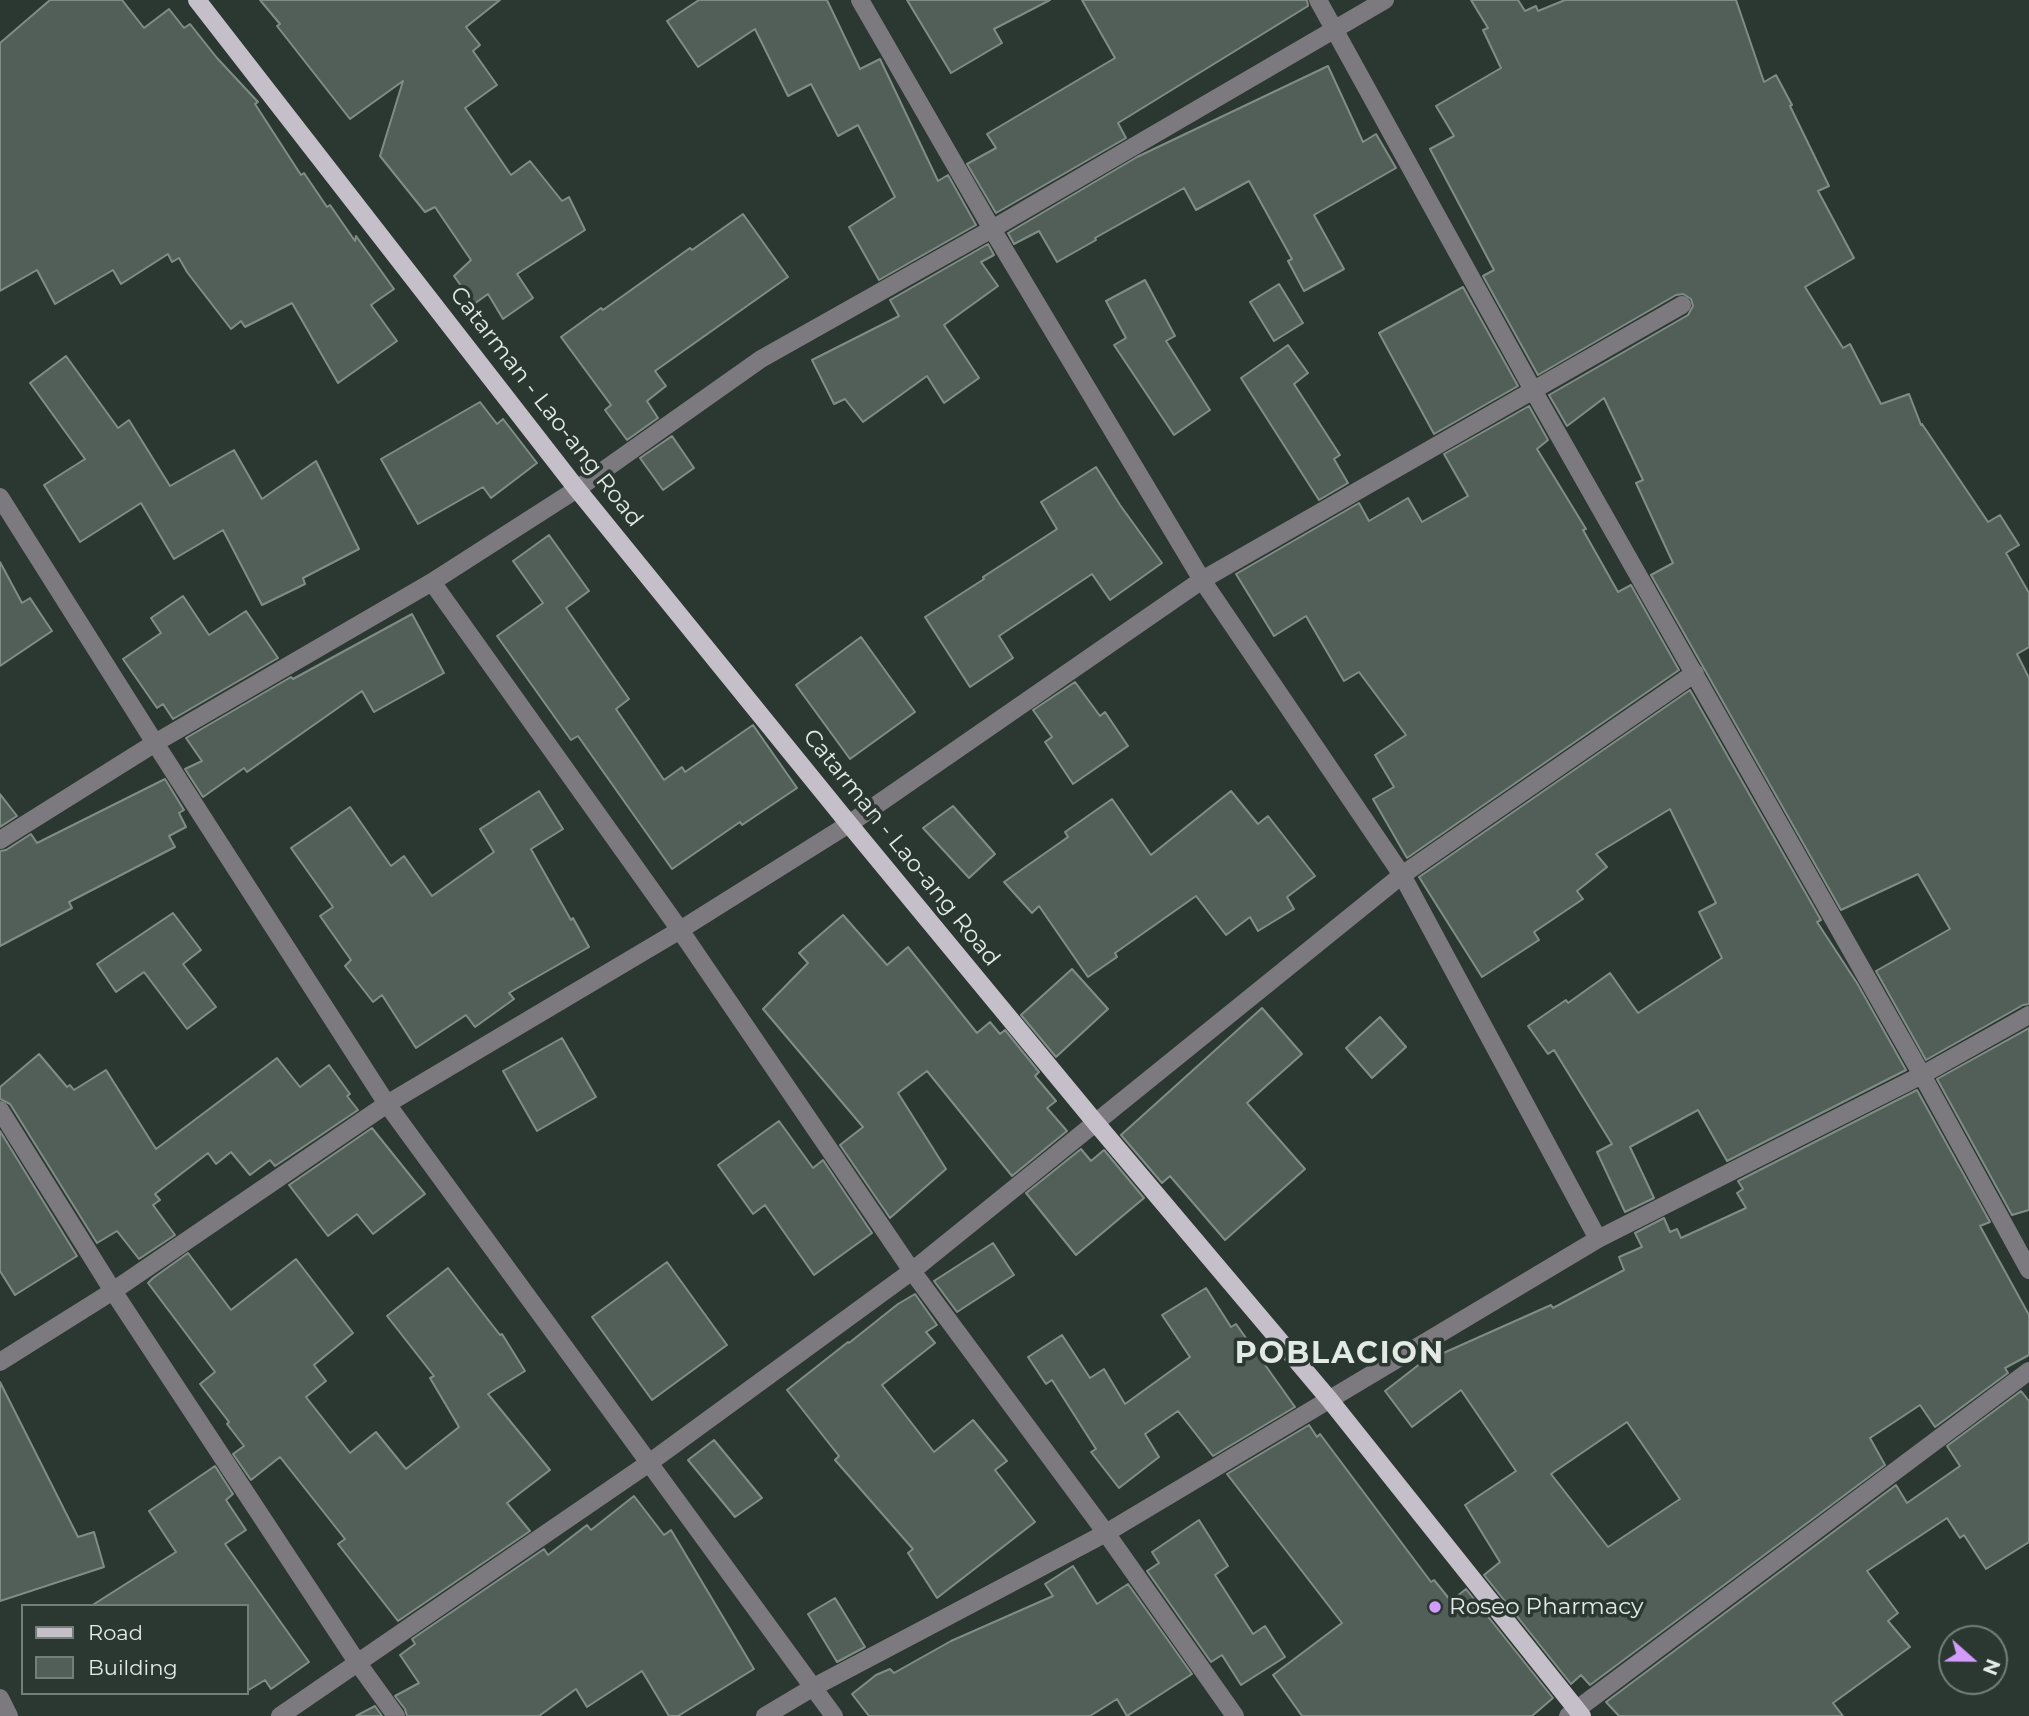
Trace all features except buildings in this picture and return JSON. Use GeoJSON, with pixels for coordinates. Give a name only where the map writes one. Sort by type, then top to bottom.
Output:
{"type":"FeatureCollection","features":[{"type":"Feature","properties":{"kind":"main road","name":"Catarman - Lao-ang Road"},"geometry":{"type":"LineString","coordinates":[[197,0],[577,489],[1095,1122],[1329,1399],[1575,1714]]}},
{"type":"Feature","properties":{"kind":"street"},"geometry":{"type":"LineString","coordinates":[[860,0],[992,229],[1202,580],[1402,875],[1598,1239]]}},
{"type":"Feature","properties":{"kind":"street"},"geometry":{"type":"LineString","coordinates":[[1318,0],[1533,390],[1922,1075],[2029,1270]]}},
{"type":"Feature","properties":{"kind":"street"},"geometry":{"type":"LineString","coordinates":[[0,840],[155,743],[432,582],[577,489],[761,359],[992,229],[1385,0]]}},
{"type":"Feature","properties":{"kind":"street"},"geometry":{"type":"LineString","coordinates":[[0,1362],[113,1291],[387,1104],[680,930],[849,824],[1202,580],[1682,305]]}},
{"type":"Feature","properties":{"kind":"street"},"geometry":{"type":"LineString","coordinates":[[0,497],[387,1104],[834,1716]]}},
{"type":"Feature","properties":{"kind":"street"},"geometry":{"type":"LineString","coordinates":[[432,582],[680,930],[912,1271],[1106,1533],[1235,1716]]}},
{"type":"Feature","properties":{"kind":"street"},"geometry":{"type":"LineString","coordinates":[[280,1716],[649,1463],[912,1271],[1402,875],[1695,673]]}},
{"type":"Feature","properties":{"kind":"street"},"geometry":{"type":"LineString","coordinates":[[765,1716],[812,1688],[1106,1533],[1598,1239],[1922,1075],[2029,1016]]}},
{"type":"Feature","properties":{"kind":"street"},"geometry":{"type":"LineString","coordinates":[[0,1110],[113,1291],[396,1716]]}},
{"type":"Feature","properties":{"kind":"street"},"geometry":{"type":"LineString","coordinates":[[1575,1714],[2029,1371]]}},
{"type":"Feature","properties":{"kind":"street"},"geometry":{"type":"LineString","coordinates":[[0,1698],[9,1716]]}},
{"type":"Feature","properties":{"kind":"place","name":"Roseo Pharmacy"},"geometry":{"type":"Point","coordinates":[1435,1607]}},
{"type":"Feature","properties":{"kind":"district","name":"POBLACION"},"geometry":{"type":"Point","coordinates":[1340,1354]}}]}
